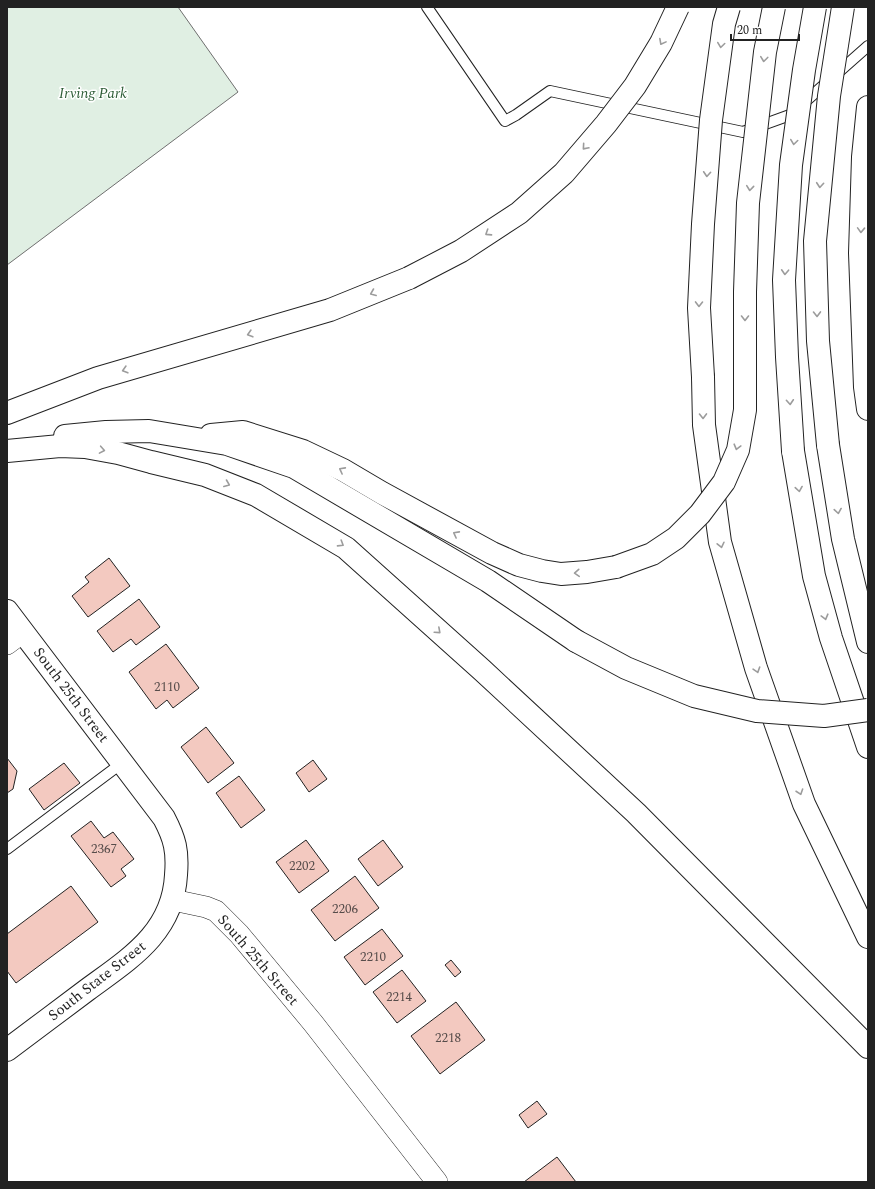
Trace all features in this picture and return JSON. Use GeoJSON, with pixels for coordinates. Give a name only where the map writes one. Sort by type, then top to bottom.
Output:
{"type":"FeatureCollection","features":[{"type":"Feature","properties":{"kind":"main road"},"geometry":{"type":"LineString","coordinates":[[7,413],[98,378],[330,310],[409,278],[461,251],[519,213],[564,172],[606,124],[635,86],[662,43],[678,7]]}},
{"type":"Feature","properties":{"kind":"main road"},"geometry":{"type":"LineString","coordinates":[[729,7],[724,24],[711,120],[703,224],[699,308],[704,425],[720,542],[752,654],[804,804],[868,937]]}},
{"type":"Feature","properties":{"kind":"main road"},"geometry":{"type":"LineString","coordinates":[[188,437],[242,432],[303,452],[343,470],[492,553],[519,564],[542,571],[561,574],[588,572],[616,567],[652,554],[676,538],[700,514],[724,482],[738,450],[745,410],[745,292],[748,203],[764,59],[774,7]]}},
{"type":"Feature","properties":{"kind":"main road"},"geometry":{"type":"LineString","coordinates":[[815,7],[804,70],[791,165],[784,280],[793,451],[814,576],[832,638],[868,747]]}},
{"type":"Feature","properties":{"kind":"main road"},"geometry":{"type":"LineString","coordinates":[[843,7],[829,96],[816,241],[818,341],[828,445],[843,538],[868,642]]}},
{"type":"Feature","properties":{"kind":"main road"},"geometry":{"type":"LineString","coordinates":[[868,107],[863,157],[860,253],[865,387],[868,409]]}},
{"type":"Feature","properties":{"kind":"main road"},"geometry":{"type":"LineString","coordinates":[[7,450],[53,438],[106,432],[149,432],[227,444],[294,466],[488,581],[576,641],[626,668],[694,696],[757,711],[824,716],[868,710]]}},
{"type":"Feature","properties":{"kind":"main road"},"geometry":{"type":"LineString","coordinates":[[7,450],[60,446],[85,446],[205,475],[256,495],[346,548],[488,675],[636,813],[868,1047]]}},
{"type":"Feature","properties":{"kind":"main road","name":"South 25th Street"},"geometry":{"type":"LineString","coordinates":[[7,611],[15,638],[122,763],[164,818],[176,844],[177,863],[173,900]]}},
{"type":"Feature","properties":{"kind":"main road","name":"South State Street"},"geometry":{"type":"LineString","coordinates":[[7,1050],[122,964],[141,948],[154,934],[166,916],[173,900]]}},
{"type":"Feature","properties":{"kind":"street","name":"South 25th Street"},"geometry":{"type":"LineString","coordinates":[[173,900],[206,907],[216,911],[239,934],[313,1023],[436,1182]]}},
{"type":"Feature","properties":{"kind":"lane"},"geometry":{"type":"LineString","coordinates":[[427,7],[505,121],[550,91],[742,132],[790,115],[868,46]]}},
{"type":"Feature","properties":{"kind":"lane"},"geometry":{"type":"LineString","coordinates":[[7,849],[122,763]]}},
{"type":"Feature","properties":{"kind":"green space","name":"Irving Park"},"geometry":{"type":"Polygon","coordinates":[[[7,7],[178,7],[238,92],[7,265],[7,7]]]}},
{"type":"Feature","properties":{"kind":"building"},"geometry":{"type":"Polygon","coordinates":[[[109,558],[130,586],[88,617],[72,596],[89,582],[85,577],[109,558]]]}},
{"type":"Feature","properties":{"kind":"building"},"geometry":{"type":"Polygon","coordinates":[[[139,599],[160,627],[136,645],[131,639],[113,652],[97,631],[139,599]]]}},
{"type":"Feature","properties":{"kind":"building"},"geometry":{"type":"Polygon","coordinates":[[[166,644],[199,688],[173,708],[167,700],[156,709],[129,672],[166,644]]]}},
{"type":"Feature","properties":{"kind":"building"},"geometry":{"type":"Polygon","coordinates":[[[206,727],[234,763],[208,783],[181,747],[206,727]]]}},
{"type":"Feature","properties":{"kind":"building"},"geometry":{"type":"Polygon","coordinates":[[[7,758],[17,771],[13,789],[7,793],[7,758]]]}},
{"type":"Feature","properties":{"kind":"building"},"geometry":{"type":"Polygon","coordinates":[[[313,760],[327,779],[309,792],[296,773],[313,760]]]}},
{"type":"Feature","properties":{"kind":"building"},"geometry":{"type":"Polygon","coordinates":[[[64,763],[80,783],[44,810],[29,789],[64,763]]]}},
{"type":"Feature","properties":{"kind":"building"},"geometry":{"type":"Polygon","coordinates":[[[239,776],[265,810],[241,828],[216,793],[239,776]]]}},
{"type":"Feature","properties":{"kind":"building"},"geometry":{"type":"Polygon","coordinates":[[[91,821],[104,838],[113,832],[134,859],[121,869],[126,876],[111,887],[71,836],[91,821]]]}},
{"type":"Feature","properties":{"kind":"building"},"geometry":{"type":"Polygon","coordinates":[[[306,840],[329,871],[299,893],[276,862],[306,840]]]}},
{"type":"Feature","properties":{"kind":"building"},"geometry":{"type":"Polygon","coordinates":[[[383,840],[403,867],[378,886],[358,859],[383,840]]]}},
{"type":"Feature","properties":{"kind":"building"},"geometry":{"type":"Polygon","coordinates":[[[355,876],[379,908],[335,941],[311,910],[355,876]]]}},
{"type":"Feature","properties":{"kind":"building"},"geometry":{"type":"Polygon","coordinates":[[[71,886],[98,922],[16,983],[7,971],[7,934],[71,886]]]}},
{"type":"Feature","properties":{"kind":"building"},"geometry":{"type":"Polygon","coordinates":[[[382,929],[403,956],[365,985],[344,957],[382,929]]]}},
{"type":"Feature","properties":{"kind":"building"},"geometry":{"type":"Polygon","coordinates":[[[451,960],[461,972],[455,977],[445,965],[451,960]]]}},
{"type":"Feature","properties":{"kind":"building"},"geometry":{"type":"Polygon","coordinates":[[[402,970],[426,1001],[397,1023],[373,992],[402,970]]]}},
{"type":"Feature","properties":{"kind":"building"},"geometry":{"type":"Polygon","coordinates":[[[456,1002],[485,1040],[440,1074],[411,1036],[456,1002]]]}},
{"type":"Feature","properties":{"kind":"building"},"geometry":{"type":"Polygon","coordinates":[[[537,1101],[547,1114],[528,1128],[519,1115],[537,1101]]]}},
{"type":"Feature","properties":{"kind":"building"},"geometry":{"type":"Polygon","coordinates":[[[557,1157],[576,1182],[524,1182],[557,1157]]]}}]}
